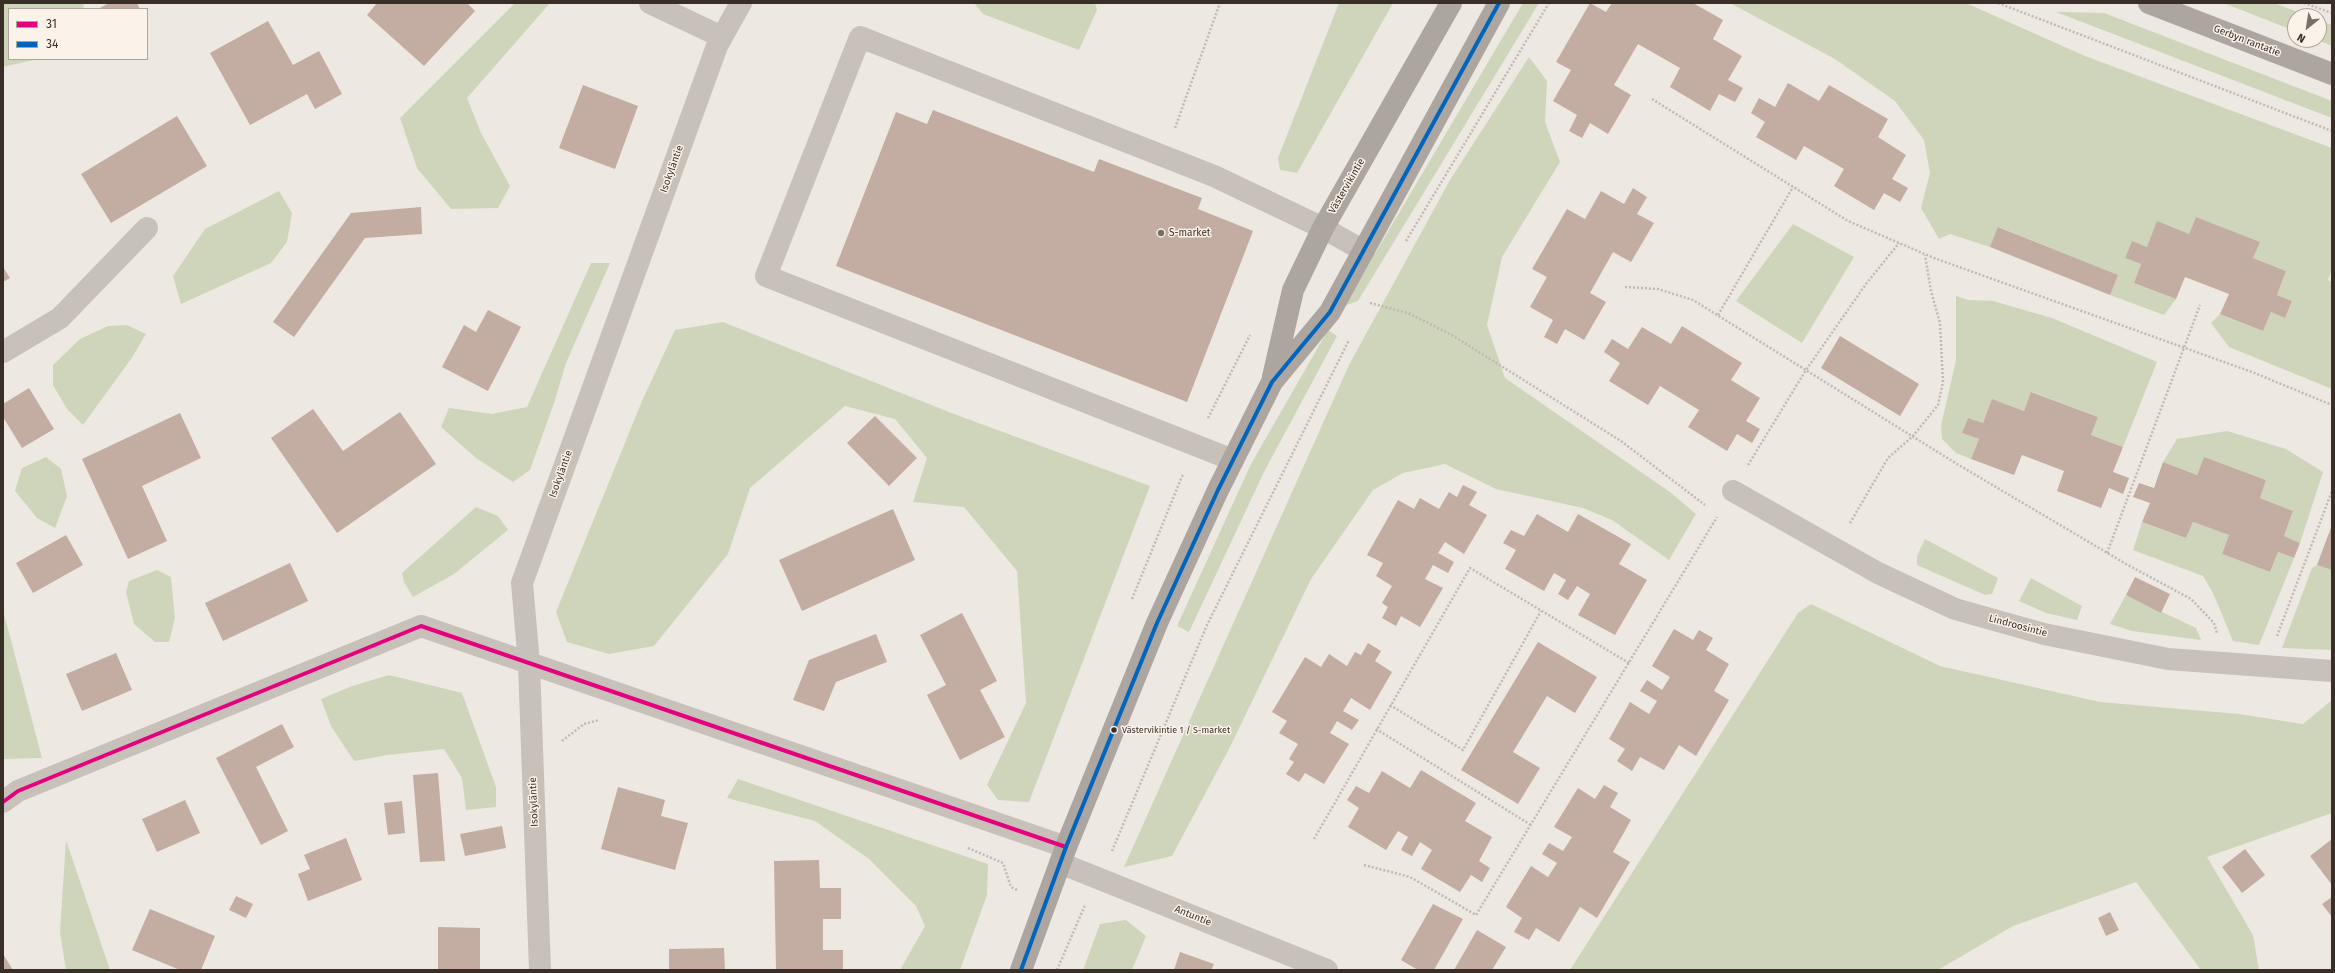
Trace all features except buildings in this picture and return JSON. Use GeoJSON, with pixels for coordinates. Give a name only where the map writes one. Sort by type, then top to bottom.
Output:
{"type":"FeatureCollection","features":[{"type":"Feature","properties":{"kind":"main road","name":"Västervikintie"},"geometry":{"type":"LineString","coordinates":[[1272,382],[1293,290],[1323,228],[1451,3]]}},
{"type":"Feature","properties":{"kind":"main road","name":"Västervikintie"},"geometry":{"type":"LineString","coordinates":[[1021,970],[1063,855],[1157,623],[1233,460],[1272,382],[1330,312],[1499,3]]}},
{"type":"Feature","properties":{"kind":"main road","name":"Gerbyn rantatie"},"geometry":{"type":"LineString","coordinates":[[2140,3],[2156,6],[2332,74]]}},
{"type":"Feature","properties":{"kind":"street"},"geometry":{"type":"LineString","coordinates":[[650,3],[722,37]]}},
{"type":"Feature","properties":{"kind":"street","name":"Isokyläntie"},"geometry":{"type":"LineString","coordinates":[[540,970],[529,664],[522,583],[722,37],[741,3]]}},
{"type":"Feature","properties":{"kind":"street"},"geometry":{"type":"LineString","coordinates":[[1233,460],[766,276],[860,37],[1214,176],[1323,228],[1364,251]]}},
{"type":"Feature","properties":{"kind":"street"},"geometry":{"type":"LineString","coordinates":[[3,352],[60,318],[147,228]]}},
{"type":"Feature","properties":{"kind":"street","name":"Lindroosintie"},"geometry":{"type":"LineString","coordinates":[[1733,491],[1878,573],[1955,609],[2044,634],[2168,659],[2332,671]]}},
{"type":"Feature","properties":{"kind":"street","name":"Antuntie"},"geometry":{"type":"LineString","coordinates":[[8,794],[421,626],[1063,855],[1100,879],[1327,970]]}},
{"type":"Feature","properties":{"kind":"path"},"geometry":{"type":"LineString","coordinates":[[1164,157],[1220,3]]}},
{"type":"Feature","properties":{"kind":"path"},"geometry":{"type":"LineString","coordinates":[[1402,248],[1549,3]]}},
{"type":"Feature","properties":{"kind":"path"},"geometry":{"type":"LineString","coordinates":[[1998,3],[2332,131]]}},
{"type":"Feature","properties":{"kind":"path"},"geometry":{"type":"LineString","coordinates":[[2304,3],[2332,13]]}},
{"type":"Feature","properties":{"kind":"path"},"geometry":{"type":"LineString","coordinates":[[1652,99],[1848,221],[1925,254],[2252,372],[2332,405]]}},
{"type":"Feature","properties":{"kind":"path"},"geometry":{"type":"LineString","coordinates":[[1718,315],[1792,187]]}},
{"type":"Feature","properties":{"kind":"path"},"geometry":{"type":"LineString","coordinates":[[1364,865],[1410,877],[1476,915],[1806,370],[1866,284],[1899,243]]}},
{"type":"Feature","properties":{"kind":"path"},"geometry":{"type":"LineString","coordinates":[[1835,549],[1888,458],[1913,436],[1938,405],[1943,382],[1940,323],[1931,291],[1925,254]]}},
{"type":"Feature","properties":{"kind":"path"},"geometry":{"type":"LineString","coordinates":[[1625,287],[1658,289],[1693,300],[1913,436],[2107,553],[2191,599],[2214,623],[2227,664]]}},
{"type":"Feature","properties":{"kind":"path"},"geometry":{"type":"LineString","coordinates":[[1366,308],[1373,296]]}},
{"type":"Feature","properties":{"kind":"path"},"geometry":{"type":"LineString","coordinates":[[1369,303],[1408,313],[1450,334],[1621,441],[1718,515]]}},
{"type":"Feature","properties":{"kind":"path"},"geometry":{"type":"LineString","coordinates":[[2107,553],[2200,305]]}},
{"type":"Feature","properties":{"kind":"path"},"geometry":{"type":"LineString","coordinates":[[1057,970],[1080,914],[1100,879],[1207,625],[1351,335]]}},
{"type":"Feature","properties":{"kind":"path"},"geometry":{"type":"LineString","coordinates":[[2265,666],[2332,491]]}},
{"type":"Feature","properties":{"kind":"path"},"geometry":{"type":"LineString","coordinates":[[1314,839],[1470,568],[1629,663]]}},
{"type":"Feature","properties":{"kind":"path"},"geometry":{"type":"LineString","coordinates":[[1390,705],[1463,750],[1541,611]]}},
{"type":"Feature","properties":{"kind":"path"},"geometry":{"type":"LineString","coordinates":[[532,766],[584,724],[603,719]]}},
{"type":"Feature","properties":{"kind":"path"},"geometry":{"type":"LineString","coordinates":[[1376,729],[1531,825]]}},
{"type":"Feature","properties":{"kind":"path"},"geometry":{"type":"LineString","coordinates":[[961,845],[1003,863],[1011,887]]}},
{"type":"Feature","properties":{"kind":"green space"},"geometry":{"type":"Polygon","coordinates":[[[3,3],[84,3],[83,8],[8,8],[8,60],[34,60],[3,67],[3,3]]]}},
{"type":"Feature","properties":{"kind":"green space"},"geometry":{"type":"Polygon","coordinates":[[[515,3],[550,3],[467,98],[481,133],[510,186],[498,208],[451,209],[417,168],[400,118],[515,3]]]}},
{"type":"Feature","properties":{"kind":"green space"},"geometry":{"type":"Polygon","coordinates":[[[974,3],[1095,3],[1097,10],[1079,50],[983,14],[974,3]]]}},
{"type":"Feature","properties":{"kind":"green space"},"geometry":{"type":"Polygon","coordinates":[[[1339,3],[1393,3],[1297,173],[1280,170],[1278,158],[1339,3]]]}},
{"type":"Feature","properties":{"kind":"green space"},"geometry":{"type":"Polygon","coordinates":[[[1523,3],[1539,3],[1358,301],[1344,306],[1523,3]]]}},
{"type":"Feature","properties":{"kind":"green space"},"geometry":{"type":"Polygon","coordinates":[[[1730,3],[1966,3],[2085,56],[2332,148],[2332,268],[2328,280],[2332,282],[2332,389],[2229,347],[2211,323],[2220,314],[2263,331],[2271,312],[2285,318],[2292,301],[2277,295],[2286,271],[2253,258],[2259,242],[2196,217],[2189,234],[2147,247],[2132,241],[2125,258],[2141,264],[2134,283],[2176,299],[2164,315],[2110,295],[2117,275],[1999,227],[1990,247],[1950,234],[1939,239],[1921,208],[1930,173],[1924,140],[1895,101],[1835,59],[1730,3]]]}},
{"type":"Feature","properties":{"kind":"green space"},"geometry":{"type":"Polygon","coordinates":[[[2223,3],[2274,3],[2287,8],[2287,28],[2223,3]]]}},
{"type":"Feature","properties":{"kind":"green space"},"geometry":{"type":"Polygon","coordinates":[[[2056,12],[2104,13],[2332,101],[2332,118],[2056,12]]]}},
{"type":"Feature","properties":{"kind":"green space"},"geometry":{"type":"Polygon","coordinates":[[[2327,23],[2332,25],[2332,46],[2327,44],[2327,23]]]}},
{"type":"Feature","properties":{"kind":"green space"},"geometry":{"type":"Polygon","coordinates":[[[1529,57],[1547,81],[1545,122],[1560,162],[1502,257],[1487,325],[1505,378],[1670,492],[1696,514],[1669,560],[1612,520],[1583,508],[1496,489],[1445,464],[1403,473],[1373,490],[1311,579],[1230,747],[1172,856],[1124,867],[1349,365],[1450,180],[1529,57]]]}},
{"type":"Feature","properties":{"kind":"green space"},"geometry":{"type":"Polygon","coordinates":[[[279,191],[292,213],[287,242],[271,263],[181,304],[173,276],[205,229],[279,191]]]}},
{"type":"Feature","properties":{"kind":"green space"},"geometry":{"type":"Polygon","coordinates":[[[1793,224],[1854,257],[1802,343],[1736,301],[1793,224]]]}},
{"type":"Feature","properties":{"kind":"green space"},"geometry":{"type":"Polygon","coordinates":[[[591,263],[610,263],[566,363],[555,400],[530,470],[513,482],[476,458],[441,427],[449,408],[492,414],[527,407],[591,263]]]}},
{"type":"Feature","properties":{"kind":"green space"},"geometry":{"type":"Polygon","coordinates":[[[1956,296],[1968,300],[1993,301],[2052,318],[2157,362],[2123,447],[2091,435],[2098,417],[2032,392],[2024,411],[1992,399],[1983,423],[1968,418],[1962,433],[1979,439],[1971,459],[1956,453],[1942,439],[1941,426],[1956,360],[1956,296]]]}},
{"type":"Feature","properties":{"kind":"green space"},"geometry":{"type":"Polygon","coordinates":[[[723,322],[954,414],[1150,486],[1029,802],[998,800],[987,785],[1026,703],[1017,571],[964,507],[913,502],[927,458],[895,419],[845,406],[750,488],[728,554],[654,646],[609,654],[567,642],[556,612],[642,401],[675,330],[723,322]]]}},
{"type":"Feature","properties":{"kind":"green space"},"geometry":{"type":"Polygon","coordinates":[[[127,325],[146,334],[131,359],[83,425],[67,409],[53,385],[53,365],[80,339],[108,326],[127,325]]]}},
{"type":"Feature","properties":{"kind":"green space"},"geometry":{"type":"Polygon","coordinates":[[[1328,330],[1337,336],[1264,472],[1189,632],[1177,626],[1251,464],[1328,330]]]}},
{"type":"Feature","properties":{"kind":"green space"},"geometry":{"type":"Polygon","coordinates":[[[2227,431],[2286,449],[2323,472],[2300,543],[2284,536],[2293,511],[2260,498],[2266,480],[2204,457],[2197,475],[2163,462],[2177,439],[2227,431]]]}},
{"type":"Feature","properties":{"kind":"green space"},"geometry":{"type":"Polygon","coordinates":[[[46,457],[61,469],[67,496],[55,528],[37,518],[15,491],[22,468],[46,457]]]}},
{"type":"Feature","properties":{"kind":"green space"},"geometry":{"type":"Polygon","coordinates":[[[476,507],[498,516],[508,530],[454,574],[413,597],[404,582],[402,573],[476,507]]]}},
{"type":"Feature","properties":{"kind":"green space"},"geometry":{"type":"Polygon","coordinates":[[[2142,522],[2186,538],[2193,522],[2229,535],[2222,554],[2270,572],[2278,552],[2294,558],[2259,645],[2233,641],[2213,593],[2203,576],[2133,550],[2142,522]]]}},
{"type":"Feature","properties":{"kind":"green space"},"geometry":{"type":"Polygon","coordinates":[[[1925,539],[1998,578],[1992,594],[1985,595],[1917,565],[1917,556],[1925,539]]]}},
{"type":"Feature","properties":{"kind":"green space"},"geometry":{"type":"Polygon","coordinates":[[[2317,565],[2332,570],[2332,650],[2282,648],[2312,568],[2317,565]]]}},
{"type":"Feature","properties":{"kind":"green space"},"geometry":{"type":"Polygon","coordinates":[[[157,570],[171,577],[175,618],[169,642],[155,642],[134,624],[126,592],[129,581],[157,570]]]}},
{"type":"Feature","properties":{"kind":"green space"},"geometry":{"type":"Polygon","coordinates":[[[2031,578],[2082,606],[2077,620],[2046,613],[2019,601],[2031,578]]]}},
{"type":"Feature","properties":{"kind":"green space"},"geometry":{"type":"Polygon","coordinates":[[[2126,595],[2196,628],[2201,640],[2132,631],[2110,624],[2126,595]]]}},
{"type":"Feature","properties":{"kind":"green space"},"geometry":{"type":"Polygon","coordinates":[[[1811,604],[1940,666],[2100,702],[2239,714],[2303,724],[2332,700],[2332,813],[2207,857],[2253,935],[2259,970],[2201,970],[2136,882],[2013,926],[1938,970],[1570,970],[1798,613],[1811,604]]]}},
{"type":"Feature","properties":{"kind":"green space"},"geometry":{"type":"Polygon","coordinates":[[[3,610],[42,758],[3,759],[3,610]]]}},
{"type":"Feature","properties":{"kind":"green space"},"geometry":{"type":"Polygon","coordinates":[[[389,675],[462,693],[496,787],[496,807],[466,810],[462,778],[444,749],[388,755],[354,761],[331,726],[321,699],[352,686],[389,675]]]}},
{"type":"Feature","properties":{"kind":"green space"},"geometry":{"type":"Polygon","coordinates":[[[738,779],[988,864],[987,895],[960,970],[900,970],[925,926],[916,906],[869,859],[815,821],[727,798],[738,779]]]}},
{"type":"Feature","properties":{"kind":"green space"},"geometry":{"type":"Polygon","coordinates":[[[66,840],[110,970],[66,970],[60,932],[66,840]]]}},
{"type":"Feature","properties":{"kind":"green space"},"geometry":{"type":"Polygon","coordinates":[[[1126,920],[1146,936],[1132,970],[1083,970],[1100,924],[1126,920]]]}},
{"type":"Feature","properties":{"kind":"transit line","name":"34"},"geometry":{"type":"LineString","coordinates":[[1021,970],[1066,847],[1157,623],[1218,490],[1272,382],[1330,312],[1499,3]]}},
{"type":"Feature","properties":{"kind":"transit line","name":"31"},"geometry":{"type":"LineString","coordinates":[[3,802],[18,791],[421,626],[1066,847]]}},
{"type":"Feature","properties":{"kind":"place","name":"S-market"},"geometry":{"type":"Point","coordinates":[1161,233]}},
{"type":"Feature","properties":{"kind":"place","name":"Västervikintie 1 / S-market"},"geometry":{"type":"Point","coordinates":[1114,730]}}]}
